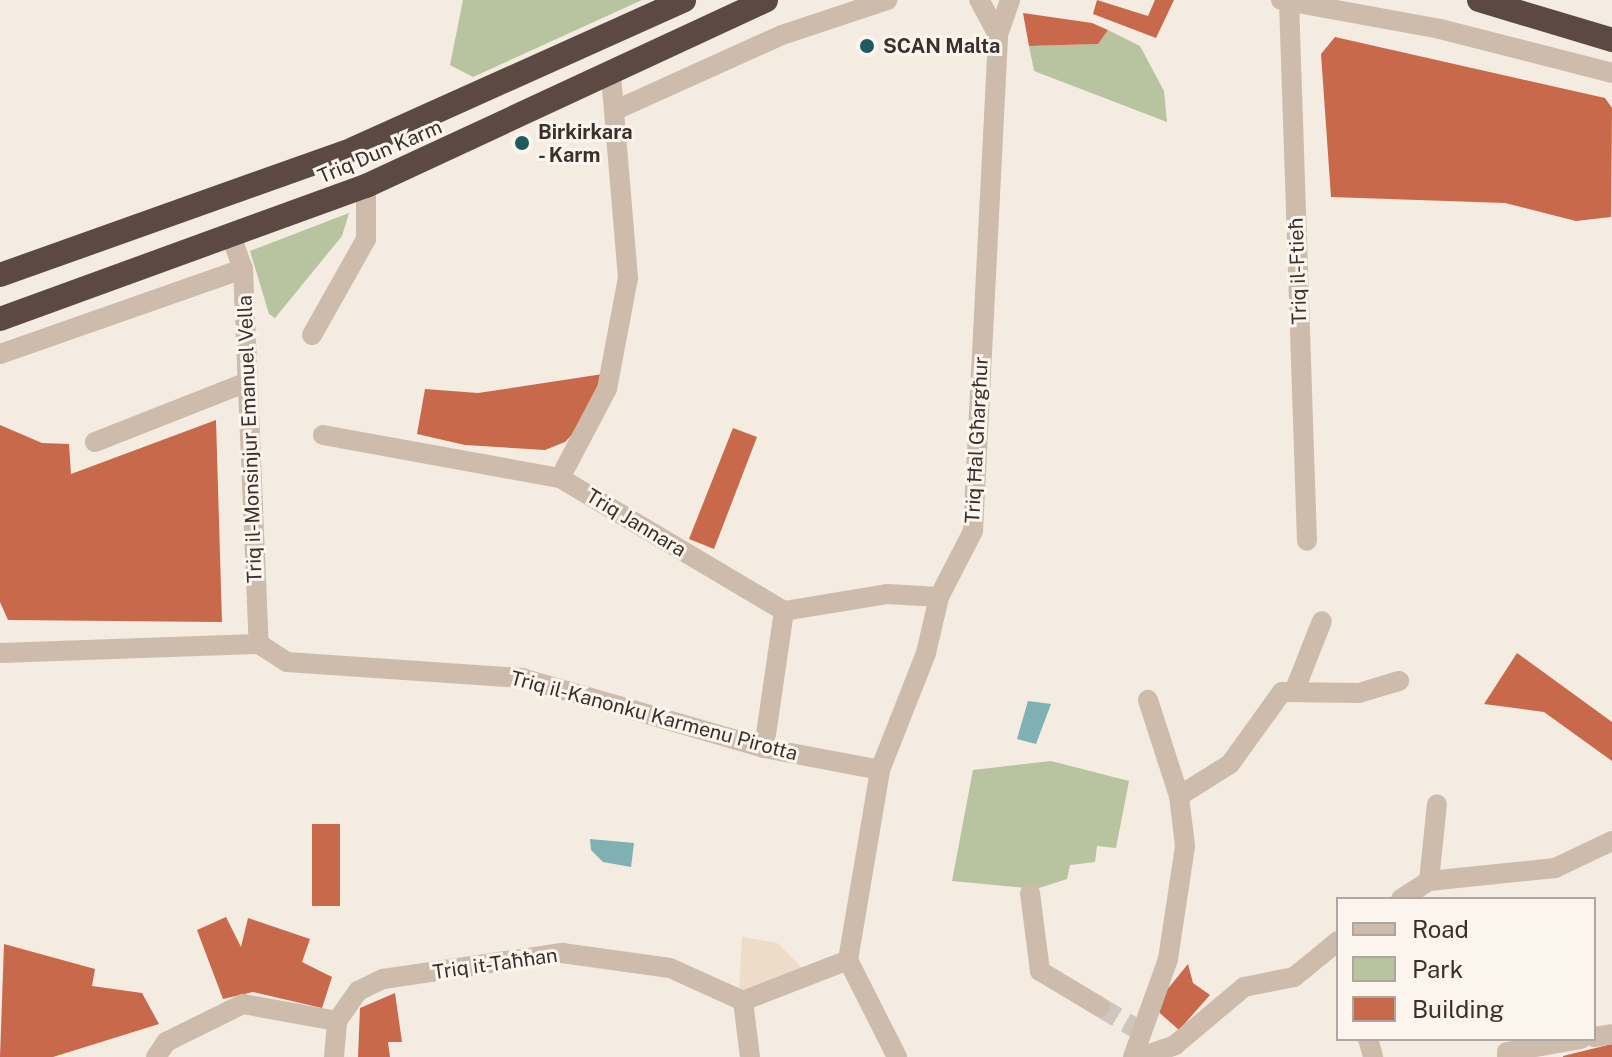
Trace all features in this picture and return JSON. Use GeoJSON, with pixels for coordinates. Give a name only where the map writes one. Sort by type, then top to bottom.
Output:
{"type":"FeatureCollection","features":[{"type":"Feature","properties":{"kind":"highway","name":"Triq Dun Karm"},"geometry":{"type":"LineString","coordinates":[[0,275],[353,149],[684,0]]}},
{"type":"Feature","properties":{"kind":"highway","name":"Triq Dun Karm"},"geometry":{"type":"LineString","coordinates":[[0,319],[366,186],[611,76],[766,0]]}},
{"type":"Feature","properties":{"kind":"highway"},"geometry":{"type":"LineString","coordinates":[[1479,0],[1612,40]]}},
{"type":"Feature","properties":{"kind":"street"},"geometry":{"type":"LineString","coordinates":[[618,109],[782,35],[887,0]]}},
{"type":"Feature","properties":{"kind":"street"},"geometry":{"type":"LineString","coordinates":[[979,0],[998,35]]}},
{"type":"Feature","properties":{"kind":"street","name":"Triq Ħal Għargħur"},"geometry":{"type":"LineString","coordinates":[[848,960],[880,770],[926,653],[939,597],[973,531],[998,35],[1010,0]]}},
{"type":"Feature","properties":{"kind":"street"},"geometry":{"type":"LineString","coordinates":[[1281,0],[1338,5],[1612,73]]}},
{"type":"Feature","properties":{"kind":"street","name":"Triq il-Ftieħ"},"geometry":{"type":"LineString","coordinates":[[1289,1],[1307,541]]}},
{"type":"Feature","properties":{"kind":"street"},"geometry":{"type":"LineString","coordinates":[[560,478],[607,389],[628,278],[618,109],[611,76]]}},
{"type":"Feature","properties":{"kind":"street"},"geometry":{"type":"LineString","coordinates":[[312,335],[366,239],[366,186]]}},
{"type":"Feature","properties":{"kind":"street","name":"Triq il-Monsinjur Emanuel Vella"},"geometry":{"type":"LineString","coordinates":[[231,236],[243,269],[245,383],[259,644]]}},
{"type":"Feature","properties":{"kind":"street"},"geometry":{"type":"LineString","coordinates":[[0,354],[243,269]]}},
{"type":"Feature","properties":{"kind":"street"},"geometry":{"type":"LineString","coordinates":[[95,442],[245,383]]}},
{"type":"Feature","properties":{"kind":"street","name":"Triq Jannara"},"geometry":{"type":"LineString","coordinates":[[323,435],[560,478],[784,611]]}},
{"type":"Feature","properties":{"kind":"street"},"geometry":{"type":"LineString","coordinates":[[764,748],[784,611],[887,594],[939,597]]}},
{"type":"Feature","properties":{"kind":"street"},"geometry":{"type":"LineString","coordinates":[[1294,692],[1322,621]]}},
{"type":"Feature","properties":{"kind":"street","name":"Triq il-Kanonku Karmenu Pirotta"},"geometry":{"type":"LineString","coordinates":[[0,653],[259,644],[287,662],[522,678],[764,748],[880,770]]}},
{"type":"Feature","properties":{"kind":"street"},"geometry":{"type":"LineString","coordinates":[[1179,796],[1230,764],[1282,692],[1359,693],[1399,681]]}},
{"type":"Feature","properties":{"kind":"street"},"geometry":{"type":"LineString","coordinates":[[1133,1057],[1176,929],[1185,846],[1179,796],[1148,700]]}},
{"type":"Feature","properties":{"kind":"street"},"geometry":{"type":"LineString","coordinates":[[1429,881],[1437,804]]}},
{"type":"Feature","properties":{"kind":"street"},"geometry":{"type":"LineString","coordinates":[[1404,897],[1429,881],[1555,868],[1612,841]]}},
{"type":"Feature","properties":{"kind":"street"},"geometry":{"type":"LineString","coordinates":[[1030,893],[1040,971],[1100,1007]]}},
{"type":"Feature","properties":{"kind":"street"},"geometry":{"type":"LineString","coordinates":[[1141,1057],[1175,1045],[1244,987],[1294,977],[1336,943]]}},
{"type":"Feature","properties":{"kind":"street","name":"Triq it-Taħħan"},"geometry":{"type":"LineString","coordinates":[[337,1021],[358,991],[383,979],[562,953],[670,968],[743,1001]]}},
{"type":"Feature","properties":{"kind":"street"},"geometry":{"type":"LineString","coordinates":[[750,1057],[743,1001],[848,960],[897,1057]]}},
{"type":"Feature","properties":{"kind":"street"},"geometry":{"type":"LineString","coordinates":[[156,1057],[166,1042],[243,1004],[337,1021],[334,1057]]}},
{"type":"Feature","properties":{"kind":"street"},"geometry":{"type":"LineString","coordinates":[[1507,1057],[1507,1052],[1570,1041]]}},
{"type":"Feature","properties":{"kind":"green space"},"geometry":{"type":"Polygon","coordinates":[[[463,0],[642,0],[473,77],[450,65],[463,0]]]}},
{"type":"Feature","properties":{"kind":"green space"},"geometry":{"type":"Polygon","coordinates":[[[1108,30],[1140,46],[1164,91],[1167,122],[1034,71],[1029,46],[1097,44],[1108,30]]]}},
{"type":"Feature","properties":{"kind":"green space"},"geometry":{"type":"Polygon","coordinates":[[[349,213],[342,236],[275,318],[269,314],[250,251],[349,213]]]}},
{"type":"Feature","properties":{"kind":"green space"},"geometry":{"type":"Polygon","coordinates":[[[1051,761],[1129,781],[1116,848],[1097,846],[1095,862],[1070,865],[1067,879],[1036,889],[952,881],[973,770],[1051,761]]]}},
{"type":"Feature","properties":{"kind":"shaded area"},"geometry":{"type":"Polygon","coordinates":[[[742,937],[777,943],[810,976],[739,993],[742,937]]]}},
{"type":"Feature","properties":{"kind":"water"},"geometry":{"type":"Polygon","coordinates":[[[1028,701],[1051,704],[1036,744],[1017,739],[1028,701]]]}},
{"type":"Feature","properties":{"kind":"water"},"geometry":{"type":"Polygon","coordinates":[[[590,839],[634,843],[631,867],[603,862],[591,850],[590,839]]]}},
{"type":"Feature","properties":{"kind":"building"},"geometry":{"type":"Polygon","coordinates":[[[1097,0],[1148,16],[1155,0],[1174,0],[1156,38],[1093,14],[1097,0]]]}},
{"type":"Feature","properties":{"kind":"building"},"geometry":{"type":"Polygon","coordinates":[[[1023,13],[1092,23],[1108,30],[1098,44],[1029,46],[1023,13]]]}},
{"type":"Feature","properties":{"kind":"building"},"geometry":{"type":"Polygon","coordinates":[[[1335,37],[1605,98],[1612,108],[1611,217],[1576,221],[1505,203],[1331,197],[1321,54],[1335,37]]]}},
{"type":"Feature","properties":{"kind":"building"},"geometry":{"type":"Polygon","coordinates":[[[603,374],[587,419],[565,442],[545,450],[465,445],[417,434],[425,389],[478,393],[603,374]]]}},
{"type":"Feature","properties":{"kind":"building"},"geometry":{"type":"Polygon","coordinates":[[[216,420],[222,622],[8,620],[0,602],[0,425],[42,443],[69,444],[71,474],[216,420]]]}},
{"type":"Feature","properties":{"kind":"building"},"geometry":{"type":"Polygon","coordinates":[[[733,428],[757,437],[714,549],[689,539],[733,428]]]}},
{"type":"Feature","properties":{"kind":"building"},"geometry":{"type":"Polygon","coordinates":[[[1517,653],[1612,722],[1612,761],[1544,712],[1484,704],[1517,653]]]}},
{"type":"Feature","properties":{"kind":"building"},"geometry":{"type":"Polygon","coordinates":[[[312,824],[340,824],[340,906],[312,906],[312,824]]]}},
{"type":"Feature","properties":{"kind":"building"},"geometry":{"type":"Polygon","coordinates":[[[226,917],[241,947],[248,918],[310,939],[302,962],[332,977],[322,1008],[253,992],[223,999],[197,930],[226,917]]]}},
{"type":"Feature","properties":{"kind":"building"},"geometry":{"type":"Polygon","coordinates":[[[4,944],[95,969],[92,986],[142,993],[159,1024],[53,1057],[0,1057],[4,944]]]}},
{"type":"Feature","properties":{"kind":"building"},"geometry":{"type":"Polygon","coordinates":[[[1188,964],[1193,983],[1210,995],[1179,1030],[1153,1007],[1188,964]]]}},
{"type":"Feature","properties":{"kind":"building"},"geometry":{"type":"Polygon","coordinates":[[[395,993],[402,1042],[388,1042],[390,1057],[358,1057],[360,1008],[395,993]]]}},
{"type":"Feature","properties":{"kind":"building"},"geometry":{"type":"Polygon","coordinates":[[[1612,1044],[1612,1057],[1563,1057],[1563,1056],[1612,1044]]]}},
{"type":"Feature","properties":{"kind":"tunnel"},"geometry":{"type":"LineString","coordinates":[[1100,1007],[1142,1032]]}},
{"type":"Feature","properties":{"kind":"place","name":"SCAN Malta"},"geometry":{"type":"Point","coordinates":[867,46]}},
{"type":"Feature","properties":{"kind":"place","name":"Birkirkara - Karm"},"geometry":{"type":"Point","coordinates":[522,143]}}]}
